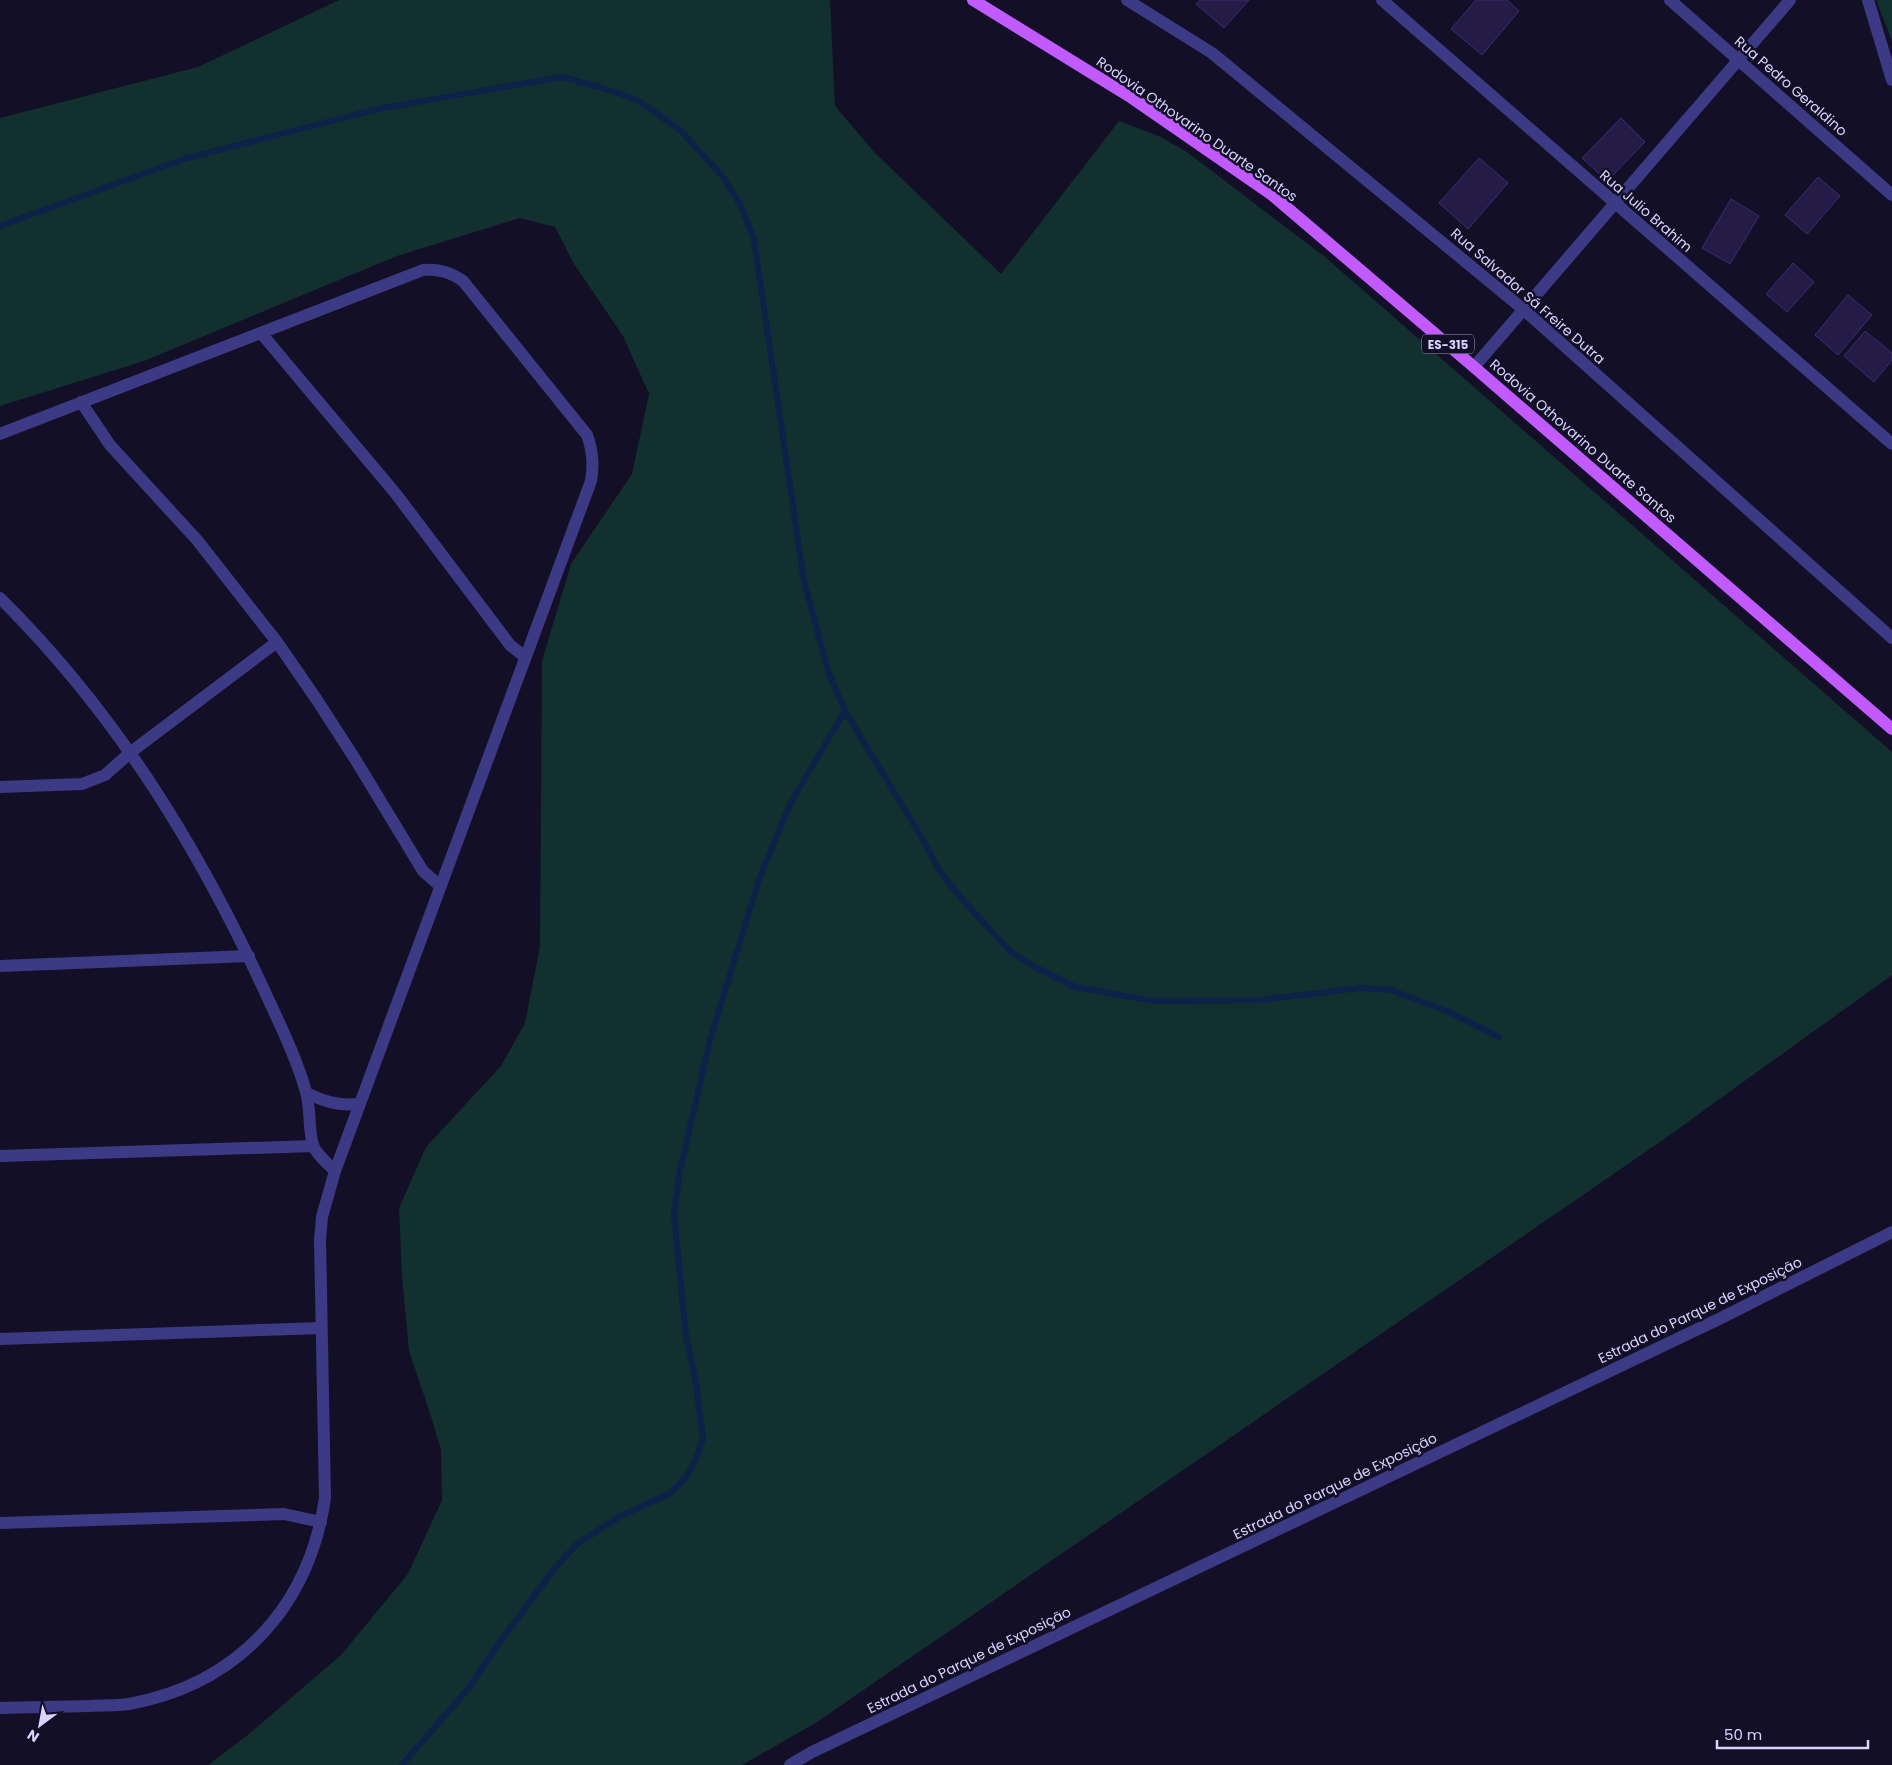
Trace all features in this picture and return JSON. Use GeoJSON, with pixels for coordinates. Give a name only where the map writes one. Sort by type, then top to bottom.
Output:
{"type":"FeatureCollection","features":[{"type":"Feature","properties":{"kind":"main road","name":"Rodovia Othovarino Duarte Santos"},"geometry":{"type":"LineString","coordinates":[[973,0],[1132,98],[1271,194],[1474,367],[1892,730]]}},
{"type":"Feature","properties":{"kind":"street","name":"Rua Salvador Sá Freire Dutra"},"geometry":{"type":"LineString","coordinates":[[1127,0],[1212,54],[1523,309],[1892,638]]}},
{"type":"Feature","properties":{"kind":"street","name":"Rua Julio Brahim"},"geometry":{"type":"LineString","coordinates":[[1382,0],[1892,444]]}},
{"type":"Feature","properties":{"kind":"street","name":"Rua Pedro Geraldino"},"geometry":{"type":"LineString","coordinates":[[1670,0],[1892,195]]}},
{"type":"Feature","properties":{"kind":"street"},"geometry":{"type":"LineString","coordinates":[[1474,367],[1790,0]]}},
{"type":"Feature","properties":{"kind":"street"},"geometry":{"type":"LineString","coordinates":[[1868,0],[1892,80]]}},
{"type":"Feature","properties":{"kind":"street"},"geometry":{"type":"LineString","coordinates":[[0,434],[423,270],[444,271],[464,281],[587,435],[593,457],[590,481],[335,1171],[322,1217],[320,1232],[321,1328],[325,1498],[322,1522],[306,1569],[295,1591],[265,1631],[246,1650],[202,1680],[177,1691],[126,1705],[0,1708]]}},
{"type":"Feature","properties":{"kind":"street"},"geometry":{"type":"LineString","coordinates":[[261,332],[396,494],[510,645],[525,657]]}},
{"type":"Feature","properties":{"kind":"street"},"geometry":{"type":"LineString","coordinates":[[81,402],[110,445],[197,540],[277,642],[327,715],[423,871],[440,886]]}},
{"type":"Feature","properties":{"kind":"street"},"geometry":{"type":"LineString","coordinates":[[0,598],[61,662],[97,707],[131,752],[194,852],[249,956],[274,1010],[307,1093],[313,1146],[335,1171]]}},
{"type":"Feature","properties":{"kind":"street"},"geometry":{"type":"LineString","coordinates":[[0,787],[82,784],[105,775],[131,752],[277,642]]}},
{"type":"Feature","properties":{"kind":"street"},"geometry":{"type":"LineString","coordinates":[[0,966],[249,956]]}},
{"type":"Feature","properties":{"kind":"street"},"geometry":{"type":"LineString","coordinates":[[307,1093],[320,1100],[334,1104],[360,1104]]}},
{"type":"Feature","properties":{"kind":"street"},"geometry":{"type":"LineString","coordinates":[[0,1156],[313,1146]]}},
{"type":"Feature","properties":{"kind":"street","name":"Estrada do Parque de Exposição"},"geometry":{"type":"LineString","coordinates":[[790,1765],[821,1747],[1719,1319],[1892,1232]]}},
{"type":"Feature","properties":{"kind":"street"},"geometry":{"type":"LineString","coordinates":[[0,1339],[321,1328]]}},
{"type":"Feature","properties":{"kind":"street"},"geometry":{"type":"LineString","coordinates":[[0,1523],[284,1514],[322,1522]]}},
{"type":"Feature","properties":{"kind":"green space"},"geometry":{"type":"Polygon","coordinates":[[[339,0],[830,0],[835,106],[874,152],[1001,274],[1119,121],[1161,137],[1187,152],[1325,257],[1892,752],[1892,975],[1660,1142],[814,1724],[742,1765],[208,1765],[249,1734],[341,1655],[408,1574],[442,1500],[441,1450],[409,1351],[402,1276],[399,1208],[426,1147],[501,1066],[525,1023],[540,946],[542,661],[571,564],[632,474],[649,394],[623,336],[574,264],[555,227],[520,218],[397,256],[144,361],[0,406],[0,118],[198,67],[339,0]]]}},
{"type":"Feature","properties":{"kind":"green space"},"geometry":{"type":"Polygon","coordinates":[[[1876,0],[1892,0],[1892,41],[1876,0]]]}},
{"type":"Feature","properties":{"kind":"building"},"geometry":{"type":"Polygon","coordinates":[[[1200,0],[1249,0],[1224,28],[1196,4],[1200,0]]]}},
{"type":"Feature","properties":{"kind":"building"},"geometry":{"type":"Polygon","coordinates":[[[1476,0],[1507,0],[1519,11],[1482,55],[1451,29],[1476,0]]]}},
{"type":"Feature","properties":{"kind":"building"},"geometry":{"type":"Polygon","coordinates":[[[1621,118],[1645,142],[1607,181],[1582,158],[1621,118]]]}},
{"type":"Feature","properties":{"kind":"building"},"geometry":{"type":"Polygon","coordinates":[[[1479,158],[1508,183],[1468,229],[1439,203],[1479,158]]]}},
{"type":"Feature","properties":{"kind":"building"},"geometry":{"type":"Polygon","coordinates":[[[1818,177],[1840,196],[1807,234],[1785,215],[1818,177]]]}},
{"type":"Feature","properties":{"kind":"building"},"geometry":{"type":"Polygon","coordinates":[[[1731,199],[1759,216],[1730,264],[1702,248],[1731,199]]]}},
{"type":"Feature","properties":{"kind":"building"},"geometry":{"type":"Polygon","coordinates":[[[1793,263],[1814,282],[1787,312],[1766,294],[1793,263]]]}},
{"type":"Feature","properties":{"kind":"building"},"geometry":{"type":"Polygon","coordinates":[[[1848,295],[1872,315],[1838,355],[1815,335],[1848,295]]]}},
{"type":"Feature","properties":{"kind":"building"},"geometry":{"type":"Polygon","coordinates":[[[1865,331],[1892,353],[1892,360],[1874,382],[1844,356],[1865,331]]]}},
{"type":"Feature","properties":{"kind":"waterway"},"geometry":{"type":"LineString","coordinates":[[0,226],[184,159],[382,108],[562,77],[637,100],[679,129],[723,177],[741,206],[754,240],[804,581],[828,671],[845,711],[922,838],[940,872],[969,907],[1011,952],[1035,967],[1075,987],[1153,1001],[1260,1000],[1360,988],[1391,990],[1449,1012],[1499,1037]]}},
{"type":"Feature","properties":{"kind":"waterway"},"geometry":{"type":"LineString","coordinates":[[402,1765],[468,1689],[494,1650],[555,1568],[576,1545],[620,1516],[669,1494],[685,1479],[695,1462],[703,1438],[695,1377],[686,1337],[674,1214],[679,1175],[710,1040],[759,879],[791,802],[845,711]]}}]}
